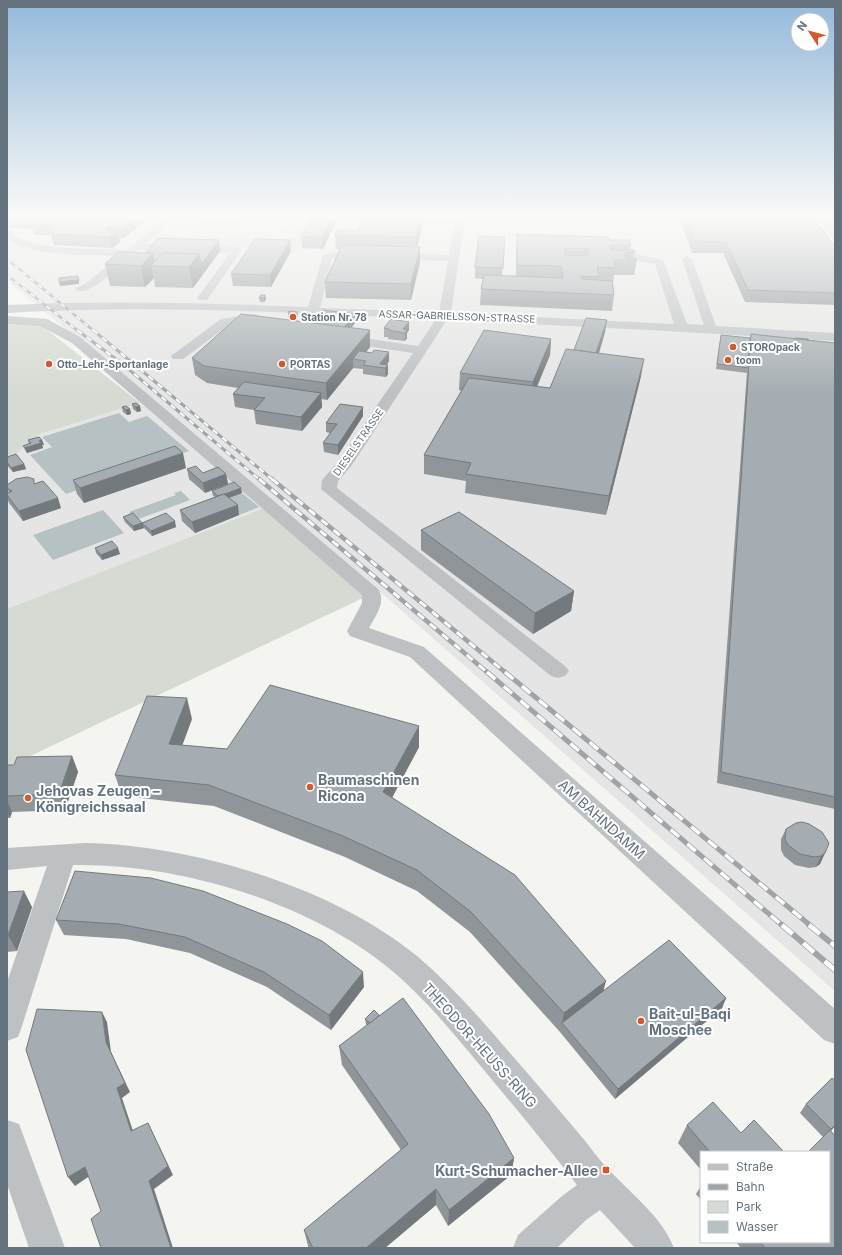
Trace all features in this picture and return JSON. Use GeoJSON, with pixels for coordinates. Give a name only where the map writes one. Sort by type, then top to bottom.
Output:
{"type":"FeatureCollection","features":[{"type":"Feature","properties":{"kind":"street"},"geometry":{"type":"LineString","coordinates":[[81,289],[89,286],[102,276]]}},
{"type":"Feature","properties":{"kind":"street"},"geometry":{"type":"LineString","coordinates":[[195,307],[219,276]]}},
{"type":"Feature","properties":{"kind":"street"},"geometry":{"type":"LineString","coordinates":[[313,311],[321,276]]}},
{"type":"Feature","properties":{"kind":"street","name":"DIESELSTRASSE"},"geometry":{"type":"LineString","coordinates":[[451,276],[444,316],[344,465],[330,480],[329,489],[558,671]]}},
{"type":"Feature","properties":{"kind":"street"},"geometry":{"type":"LineString","coordinates":[[664,276],[680,320],[681,327]]}},
{"type":"Feature","properties":{"kind":"street"},"geometry":{"type":"LineString","coordinates":[[693,276],[711,329]]}},
{"type":"Feature","properties":{"kind":"street"},"geometry":{"type":"LineString","coordinates":[[101,295],[203,298]]}},
{"type":"Feature","properties":{"kind":"street","name":"ASSAR-GABRIELSSON-STRASSE"},"geometry":{"type":"LineString","coordinates":[[7,309],[103,305],[195,307],[264,311],[313,311],[444,316],[681,327],[835,337]]}},
{"type":"Feature","properties":{"kind":"street"},"geometry":{"type":"LineString","coordinates":[[178,356],[225,322],[250,319],[264,311],[266,317],[283,319],[288,324]]}},
{"type":"Feature","properties":{"kind":"street","name":"AM BAHNDAMM"},"geometry":{"type":"LineString","coordinates":[[7,320],[44,322],[76,340],[371,593],[372,603],[357,631],[417,652],[835,1029]]}},
{"type":"Feature","properties":{"kind":"street"},"geometry":{"type":"LineString","coordinates":[[330,337],[421,350]]}},
{"type":"Feature","properties":{"kind":"street","name":"THEODOR-HEUSS-RING"},"geometry":{"type":"LineString","coordinates":[[7,859],[29,856],[95,854],[160,861],[234,878],[276,891],[354,928],[380,944],[405,964],[441,997],[536,1108],[601,1188],[640,1226],[656,1248]]}},
{"type":"Feature","properties":{"kind":"street"},"geometry":{"type":"LineString","coordinates":[[7,1026],[63,856]]}},
{"type":"Feature","properties":{"kind":"street"},"geometry":{"type":"LineString","coordinates":[[7,1136],[47,1248]]}},
{"type":"Feature","properties":{"kind":"street"},"geometry":{"type":"LineString","coordinates":[[531,1248],[574,1208],[601,1188]]}},
{"type":"Feature","properties":{"kind":"shaded area"},"geometry":{"type":"Polygon","coordinates":[[[7,276],[835,276],[835,991],[385,596],[7,280],[7,276]]]}},
{"type":"Feature","properties":{"kind":"shaded area"},"geometry":{"type":"Polygon","coordinates":[[[140,403],[264,508],[7,609],[7,456],[17,453],[40,434],[140,403]]]}},
{"type":"Feature","properties":{"kind":"green space","name":"Otto-Lehr-Sportanlage"},"geometry":{"type":"Polygon","coordinates":[[[7,324],[41,325],[140,403],[40,434],[17,453],[7,456],[7,324]]]}},
{"type":"Feature","properties":{"kind":"green space"},"geometry":{"type":"Polygon","coordinates":[[[264,508],[365,597],[7,767],[7,609],[264,508]]]}},
{"type":"Feature","properties":{"kind":"water"},"geometry":{"type":"Polygon","coordinates":[[[119,413],[129,422],[147,416],[189,451],[66,494],[30,455],[52,447],[42,437],[119,413]]]}},
{"type":"Feature","properties":{"kind":"water"},"geometry":{"type":"Polygon","coordinates":[[[181,491],[190,500],[136,520],[129,512],[176,495],[174,493],[181,491]]]}},
{"type":"Feature","properties":{"kind":"water"},"geometry":{"type":"Polygon","coordinates":[[[242,493],[259,507],[239,515],[222,500],[242,493]]]}},
{"type":"Feature","properties":{"kind":"water"},"geometry":{"type":"Polygon","coordinates":[[[103,510],[124,533],[53,560],[33,535],[103,510]]]}},
{"type":"Feature","properties":{"kind":"building"},"geometry":{"type":"Polygon","coordinates":[[[78,276],[78,280],[59,282],[59,278],[78,276]]]}},
{"type":"Feature","properties":{"kind":"building"},"geometry":{"type":"Polygon","coordinates":[[[328,276],[413,276],[411,284],[325,282],[328,276]]]}},
{"type":"Feature","properties":{"kind":"building"},"geometry":{"type":"Polygon","coordinates":[[[484,276],[563,278],[563,276],[599,276],[599,277],[581,276],[582,279],[612,281],[614,295],[481,289],[484,276]]]}},
{"type":"Feature","properties":{"kind":"building"},"geometry":{"type":"Polygon","coordinates":[[[741,276],[835,276],[835,293],[748,290],[741,276]]]}},
{"type":"Feature","properties":{"kind":"building"},"geometry":{"type":"Polygon","coordinates":[[[261,295],[265,295],[264,298],[259,298],[261,295]]]}},
{"type":"Feature","properties":{"kind":"building"},"geometry":{"type":"Polygon","coordinates":[[[322,310],[356,314],[350,320],[317,316],[350,321],[344,327],[309,323],[322,310]]]}},
{"type":"Feature","properties":{"kind":"building"},"geometry":{"type":"Polygon","coordinates":[[[289,311],[297,312],[296,314],[288,313],[289,311]]]}},
{"type":"Feature","properties":{"kind":"building","name":"PORTAS"},"geometry":{"type":"Polygon","coordinates":[[[241,314],[370,330],[326,383],[204,366],[192,358],[241,314]]]}},
{"type":"Feature","properties":{"kind":"building"},"geometry":{"type":"Polygon","coordinates":[[[586,318],[607,320],[596,353],[574,350],[586,318]]]}},
{"type":"Feature","properties":{"kind":"building"},"geometry":{"type":"Polygon","coordinates":[[[391,319],[409,322],[403,329],[407,330],[405,333],[384,328],[391,319]]]}},
{"type":"Feature","properties":{"kind":"building"},"geometry":{"type":"Polygon","coordinates":[[[484,330],[551,339],[533,382],[460,373],[484,330]]]}},
{"type":"Feature","properties":{"kind":"building"},"geometry":{"type":"Polygon","coordinates":[[[751,334],[835,343],[835,797],[721,772],[751,334]]]}},
{"type":"Feature","properties":{"kind":"building"},"geometry":{"type":"Polygon","coordinates":[[[721,335],[750,338],[748,368],[717,364],[721,335]]]}},
{"type":"Feature","properties":{"kind":"building"},"geometry":{"type":"Polygon","coordinates":[[[795,338],[808,339],[809,340],[796,339],[795,338]]]}},
{"type":"Feature","properties":{"kind":"building"},"geometry":{"type":"Polygon","coordinates":[[[566,349],[644,359],[609,496],[466,474],[471,463],[424,455],[469,378],[550,388],[566,349]]]}},
{"type":"Feature","properties":{"kind":"building"},"geometry":{"type":"Polygon","coordinates":[[[374,350],[389,352],[380,364],[388,365],[385,368],[363,365],[366,361],[353,359],[359,351],[372,353],[374,350]]]}},
{"type":"Feature","properties":{"kind":"building"},"geometry":{"type":"Polygon","coordinates":[[[244,382],[321,393],[301,417],[254,410],[265,398],[233,394],[244,382]]]}},
{"type":"Feature","properties":{"kind":"building"},"geometry":{"type":"Polygon","coordinates":[[[136,403],[140,406],[136,407],[132,404],[136,403]]]}},
{"type":"Feature","properties":{"kind":"building"},"geometry":{"type":"Polygon","coordinates":[[[340,404],[363,407],[338,445],[323,443],[337,424],[326,423],[340,404]]]}},
{"type":"Feature","properties":{"kind":"building"},"geometry":{"type":"Polygon","coordinates":[[[126,406],[130,409],[126,410],[122,407],[126,406]]]}},
{"type":"Feature","properties":{"kind":"building"},"geometry":{"type":"Polygon","coordinates":[[[39,437],[42,440],[39,441],[41,443],[25,448],[23,446],[31,443],[28,440],[39,437]]]}},
{"type":"Feature","properties":{"kind":"building"},"geometry":{"type":"Polygon","coordinates":[[[175,446],[183,453],[80,488],[73,480],[175,446]]]}},
{"type":"Feature","properties":{"kind":"building"},"geometry":{"type":"Polygon","coordinates":[[[16,454],[24,464],[11,468],[7,462],[7,457],[16,454]]]}},
{"type":"Feature","properties":{"kind":"building"},"geometry":{"type":"Polygon","coordinates":[[[196,466],[203,473],[218,467],[226,474],[203,483],[187,469],[196,466]]]}},
{"type":"Feature","properties":{"kind":"building"},"geometry":{"type":"Polygon","coordinates":[[[27,477],[34,479],[34,484],[43,481],[58,498],[19,511],[7,495],[7,493],[12,491],[7,488],[7,485],[16,479],[27,477]]]}},
{"type":"Feature","properties":{"kind":"building"},"geometry":{"type":"Polygon","coordinates":[[[234,482],[241,488],[218,496],[212,491],[234,482]]]}},
{"type":"Feature","properties":{"kind":"building"},"geometry":{"type":"Polygon","coordinates":[[[224,494],[238,505],[192,522],[180,510],[224,494]]]}},
{"type":"Feature","properties":{"kind":"building"},"geometry":{"type":"Polygon","coordinates":[[[459,512],[574,591],[535,613],[421,530],[459,512]]]}},
{"type":"Feature","properties":{"kind":"building"},"geometry":{"type":"Polygon","coordinates":[[[133,513],[142,523],[133,526],[123,517],[133,513]]]}},
{"type":"Feature","properties":{"kind":"building"},"geometry":{"type":"Polygon","coordinates":[[[166,513],[175,521],[151,531],[142,523],[166,513]]]}},
{"type":"Feature","properties":{"kind":"building"},"geometry":{"type":"Polygon","coordinates":[[[112,541],[118,548],[101,555],[95,548],[112,541]]]}},
{"type":"Feature","properties":{"kind":"building"},"geometry":{"type":"Polygon","coordinates":[[[270,685],[419,726],[383,792],[515,875],[606,981],[564,1013],[471,912],[417,870],[343,836],[209,785],[115,775],[147,696],[187,698],[169,744],[227,749],[270,685]]]}},
{"type":"Feature","properties":{"kind":"building"},"geometry":{"type":"Polygon","coordinates":[[[72,756],[59,794],[7,796],[7,765],[14,765],[17,757],[72,756]]]}},
{"type":"Feature","properties":{"kind":"building"},"geometry":{"type":"Polygon","coordinates":[[[802,822],[809,824],[822,832],[829,843],[825,853],[821,856],[814,857],[800,854],[788,845],[785,839],[786,829],[796,823],[802,822]]]}},
{"type":"Feature","properties":{"kind":"building"},"geometry":{"type":"Polygon","coordinates":[[[75,871],[151,878],[203,891],[287,924],[322,941],[363,972],[329,1015],[264,972],[185,937],[119,924],[56,920],[75,871]]]}},
{"type":"Feature","properties":{"kind":"building"},"geometry":{"type":"Polygon","coordinates":[[[24,891],[8,935],[7,935],[7,892],[24,891]]]}},
{"type":"Feature","properties":{"kind":"building","name":"Bait-ul-Baqi Moschee"},"geometry":{"type":"Polygon","coordinates":[[[669,940],[726,998],[618,1089],[562,1023],[669,940]]]}},
{"type":"Feature","properties":{"kind":"building"},"geometry":{"type":"Polygon","coordinates":[[[403,998],[489,1114],[514,1158],[449,1210],[436,1189],[366,1248],[313,1248],[304,1230],[408,1144],[339,1046],[403,998]]]}},
{"type":"Feature","properties":{"kind":"building"},"geometry":{"type":"Polygon","coordinates":[[[37,1009],[102,1012],[106,1042],[125,1083],[117,1088],[131,1131],[148,1123],[168,1166],[149,1181],[171,1248],[101,1248],[91,1219],[101,1211],[85,1167],[68,1177],[26,1050],[37,1009]]]}},
{"type":"Feature","properties":{"kind":"building"},"geometry":{"type":"Polygon","coordinates":[[[374,1010],[379,1015],[370,1023],[365,1019],[374,1010]]]}},
{"type":"Feature","properties":{"kind":"building"},"geometry":{"type":"Polygon","coordinates":[[[832,1078],[835,1080],[835,1125],[831,1129],[806,1104],[832,1078]]]}},
{"type":"Feature","properties":{"kind":"building"},"geometry":{"type":"Polygon","coordinates":[[[713,1102],[741,1133],[754,1120],[783,1151],[709,1151],[687,1125],[713,1102]]]}},
{"type":"Feature","properties":{"kind":"building"},"geometry":{"type":"Polygon","coordinates":[[[830,1130],[835,1136],[835,1248],[765,1248],[761,1243],[830,1243],[830,1151],[809,1151],[830,1130]]]}},
{"type":"Feature","properties":{"kind":"railway"},"geometry":{"type":"LineString","coordinates":[[8,276],[78,331]]}},
{"type":"Feature","properties":{"kind":"railway"},"geometry":{"type":"LineString","coordinates":[[27,276],[94,331]]}},
{"type":"Feature","properties":{"kind":"railway"},"geometry":{"type":"LineString","coordinates":[[77,330],[120,362],[260,480]]}},
{"type":"Feature","properties":{"kind":"railway"},"geometry":{"type":"LineString","coordinates":[[93,330],[273,480]]}},
{"type":"Feature","properties":{"kind":"railway"},"geometry":{"type":"LineString","coordinates":[[259,479],[488,673]]}},
{"type":"Feature","properties":{"kind":"railway"},"geometry":{"type":"LineString","coordinates":[[272,479],[506,673]]}},
{"type":"Feature","properties":{"kind":"railway"},"geometry":{"type":"LineString","coordinates":[[487,672],[783,926]]}},
{"type":"Feature","properties":{"kind":"railway"},"geometry":{"type":"LineString","coordinates":[[505,672],[811,926]]}},
{"type":"Feature","properties":{"kind":"railway"},"geometry":{"type":"LineString","coordinates":[[782,925],[835,970]]}},
{"type":"Feature","properties":{"kind":"railway"},"geometry":{"type":"LineString","coordinates":[[809,925],[835,946]]}},
{"type":"Feature","properties":{"kind":"place","name":"Station Nr. 78"},"geometry":{"type":"Point","coordinates":[293,317]}},
{"type":"Feature","properties":{"kind":"place","name":"STOROpack"},"geometry":{"type":"Point","coordinates":[733,347]}},
{"type":"Feature","properties":{"kind":"place","name":"toom"},"geometry":{"type":"Point","coordinates":[728,360]}},
{"type":"Feature","properties":{"kind":"place","name":"Otto-Lehr-Sportanlage"},"geometry":{"type":"Point","coordinates":[49,364]}},
{"type":"Feature","properties":{"kind":"place","name":"PORTAS"},"geometry":{"type":"Point","coordinates":[282,364]}},
{"type":"Feature","properties":{"kind":"place","name":"Baumaschinen Ricona"},"geometry":{"type":"Point","coordinates":[310,787]}},
{"type":"Feature","properties":{"kind":"place","name":"Jehovas Zeugen – Königreichssaal"},"geometry":{"type":"Point","coordinates":[28,798]}},
{"type":"Feature","properties":{"kind":"place","name":"Bait-ul-Baqi Moschee"},"geometry":{"type":"Point","coordinates":[641,1021]}},
{"type":"Feature","properties":{"kind":"place","name":"Kurt-Schumacher-Allee"},"geometry":{"type":"Point","coordinates":[606,1170]}}]}
